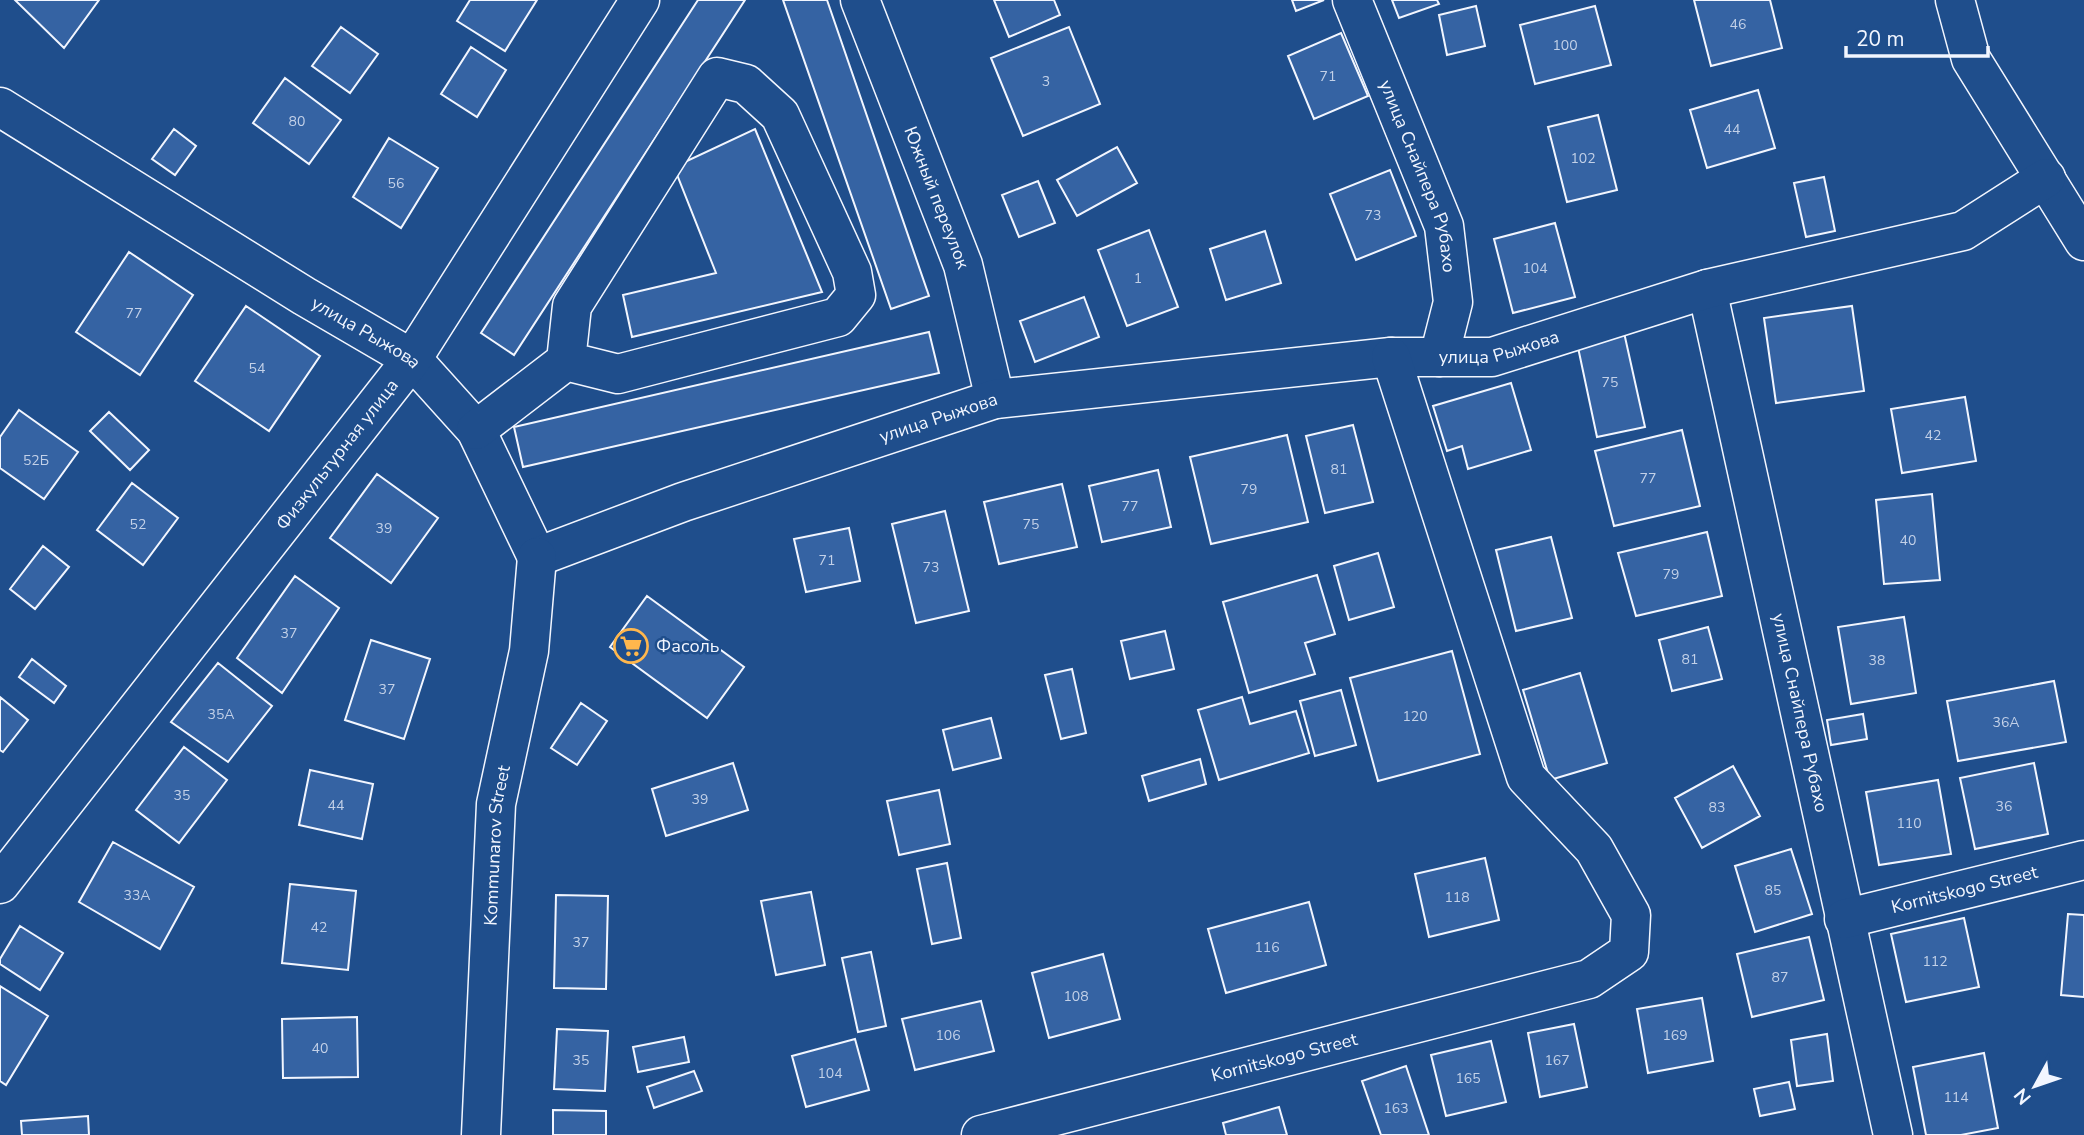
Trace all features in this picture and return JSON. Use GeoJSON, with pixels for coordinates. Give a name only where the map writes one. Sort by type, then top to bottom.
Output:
{"type":"FeatureCollection","features":[{"type":"Feature","properties":{"kind":"street","name":"Физкультурная улица"},"geometry":{"type":"LineString","coordinates":[[0,884],[412,359],[640,0]]}},
{"type":"Feature","properties":{"kind":"street","name":"Южный переулок"},"geometry":{"type":"LineString","coordinates":[[860,0],[963,265],[996,399]]}},
{"type":"Feature","properties":{"kind":"street","name":"улица Снайпера Рубахо"},"geometry":{"type":"LineString","coordinates":[[1352,0],[1444,226],[1453,302],[1439,357]]}},
{"type":"Feature","properties":{"kind":"street"},"geometry":{"type":"LineString","coordinates":[[1955,0],[1971,59],[2084,241]]}},
{"type":"Feature","properties":{"kind":"street"},"geometry":{"type":"LineString","coordinates":[[476,430],[566,361],[572,306],[717,77],[746,84],[780,115],[852,272],[856,296],[838,317],[618,374],[566,361]]}},
{"type":"Feature","properties":{"kind":"street","name":"улица Рыжова"},"geometry":{"type":"LineString","coordinates":[[0,107],[304,296],[412,359],[476,430],[537,557],[682,502],[996,399],[1391,357],[1492,358],[1707,289],[1963,231],[2046,178]]}},
{"type":"Feature","properties":{"kind":"street","name":"улица Снайпера Рубахо"},"geometry":{"type":"LineString","coordinates":[[1707,289],[1843,919],[1893,1135]]}},
{"type":"Feature","properties":{"kind":"street","name":"Kornitskogo Street"},"geometry":{"type":"LineString","coordinates":[[981,1135],[1589,979],[1629,952],[1631,915],[1594,849],[1526,777],[1391,357]]}},
{"type":"Feature","properties":{"kind":"street","name":"Kommunarov Street"},"geometry":{"type":"LineString","coordinates":[[481,1135],[496,804],[529,651],[537,557]]}},
{"type":"Feature","properties":{"kind":"street","name":"Kornitskogo Street"},"geometry":{"type":"LineString","coordinates":[[1843,919],[2084,860]]}},
{"type":"Feature","properties":{"kind":"building"},"geometry":{"type":"Polygon","coordinates":[[[15,0],[99,0],[64,48],[15,0]]]}},
{"type":"Feature","properties":{"kind":"building"},"geometry":{"type":"Polygon","coordinates":[[[470,0],[537,0],[505,51],[457,21],[470,0]]]}},
{"type":"Feature","properties":{"kind":"building"},"geometry":{"type":"Polygon","coordinates":[[[698,0],[745,0],[514,355],[481,333],[698,0]]]}},
{"type":"Feature","properties":{"kind":"building"},"geometry":{"type":"Polygon","coordinates":[[[783,0],[827,0],[929,296],[891,309],[783,0]]]}},
{"type":"Feature","properties":{"kind":"building"},"geometry":{"type":"Polygon","coordinates":[[[994,0],[1054,0],[1060,15],[1009,37],[994,0]]]}},
{"type":"Feature","properties":{"kind":"building"},"geometry":{"type":"Polygon","coordinates":[[[1292,0],[1324,0],[1296,11],[1292,0]]]}},
{"type":"Feature","properties":{"kind":"building"},"geometry":{"type":"Polygon","coordinates":[[[1392,0],[1437,0],[1439,4],[1399,18],[1392,0]]]}},
{"type":"Feature","properties":{"kind":"building"},"geometry":{"type":"Polygon","coordinates":[[[1694,0],[1770,0],[1782,48],[1711,66],[1694,0]]]}},
{"type":"Feature","properties":{"kind":"building"},"geometry":{"type":"Polygon","coordinates":[[[1476,6],[1485,46],[1447,55],[1439,15],[1476,6]]]}},
{"type":"Feature","properties":{"kind":"building"},"geometry":{"type":"Polygon","coordinates":[[[1595,6],[1611,65],[1535,84],[1520,25],[1595,6]]]}},
{"type":"Feature","properties":{"kind":"building"},"geometry":{"type":"Polygon","coordinates":[[[341,27],[378,54],[350,93],[312,66],[341,27]]]}},
{"type":"Feature","properties":{"kind":"building"},"geometry":{"type":"Polygon","coordinates":[[[1069,27],[1100,104],[1023,136],[991,58],[1069,27]]]}},
{"type":"Feature","properties":{"kind":"building"},"geometry":{"type":"Polygon","coordinates":[[[1341,33],[1368,96],[1314,119],[1288,56],[1341,33]]]}},
{"type":"Feature","properties":{"kind":"building"},"geometry":{"type":"Polygon","coordinates":[[[471,47],[506,70],[477,117],[441,94],[471,47]]]}},
{"type":"Feature","properties":{"kind":"building"},"geometry":{"type":"Polygon","coordinates":[[[285,78],[341,120],[309,164],[253,123],[285,78]]]}},
{"type":"Feature","properties":{"kind":"building"},"geometry":{"type":"Polygon","coordinates":[[[1758,90],[1775,148],[1707,168],[1690,110],[1758,90]]]}},
{"type":"Feature","properties":{"kind":"building"},"geometry":{"type":"Polygon","coordinates":[[[1598,115],[1617,190],[1567,202],[1548,127],[1598,115]]]}},
{"type":"Feature","properties":{"kind":"building"},"geometry":{"type":"Polygon","coordinates":[[[174,129],[196,146],[175,175],[152,159],[174,129]]]}},
{"type":"Feature","properties":{"kind":"building"},"geometry":{"type":"Polygon","coordinates":[[[755,129],[822,292],[632,337],[623,295],[716,273],[674,167],[755,129]]]}},
{"type":"Feature","properties":{"kind":"building"},"geometry":{"type":"Polygon","coordinates":[[[389,138],[438,168],[401,228],[353,197],[389,138]]]}},
{"type":"Feature","properties":{"kind":"building"},"geometry":{"type":"Polygon","coordinates":[[[1117,147],[1137,183],[1077,216],[1057,180],[1117,147]]]}},
{"type":"Feature","properties":{"kind":"building"},"geometry":{"type":"Polygon","coordinates":[[[1390,170],[1416,236],[1356,260],[1330,194],[1390,170]]]}},
{"type":"Feature","properties":{"kind":"building"},"geometry":{"type":"Polygon","coordinates":[[[1824,177],[1835,231],[1806,237],[1794,183],[1824,177]]]}},
{"type":"Feature","properties":{"kind":"building"},"geometry":{"type":"Polygon","coordinates":[[[1038,181],[1055,223],[1019,237],[1002,195],[1038,181]]]}},
{"type":"Feature","properties":{"kind":"building"},"geometry":{"type":"Polygon","coordinates":[[[1555,223],[1575,297],[1513,313],[1494,239],[1555,223]]]}},
{"type":"Feature","properties":{"kind":"building"},"geometry":{"type":"Polygon","coordinates":[[[1149,230],[1178,307],[1127,326],[1098,250],[1149,230]]]}},
{"type":"Feature","properties":{"kind":"building"},"geometry":{"type":"Polygon","coordinates":[[[1265,231],[1281,283],[1226,300],[1210,249],[1265,231]]]}},
{"type":"Feature","properties":{"kind":"building"},"geometry":{"type":"Polygon","coordinates":[[[129,252],[193,295],[140,375],[76,332],[129,252]]]}},
{"type":"Feature","properties":{"kind":"building"},"geometry":{"type":"Polygon","coordinates":[[[1084,297],[1099,337],[1035,362],[1020,321],[1084,297]]]}},
{"type":"Feature","properties":{"kind":"building"},"geometry":{"type":"Polygon","coordinates":[[[246,306],[320,356],[269,431],[195,381],[246,306]]]}},
{"type":"Feature","properties":{"kind":"building"},"geometry":{"type":"Polygon","coordinates":[[[1852,306],[1864,391],[1776,403],[1764,318],[1852,306]]]}},
{"type":"Feature","properties":{"kind":"building"},"geometry":{"type":"Polygon","coordinates":[[[1623,328],[1645,427],[1597,437],[1576,338],[1623,328]]]}},
{"type":"Feature","properties":{"kind":"building"},"geometry":{"type":"Polygon","coordinates":[[[929,332],[939,373],[523,467],[514,427],[929,332]]]}},
{"type":"Feature","properties":{"kind":"building"},"geometry":{"type":"Polygon","coordinates":[[[1511,383],[1531,450],[1468,469],[1462,446],[1447,451],[1433,406],[1511,383]]]}},
{"type":"Feature","properties":{"kind":"building"},"geometry":{"type":"Polygon","coordinates":[[[1965,397],[1976,461],[1902,473],[1891,409],[1965,397]]]}},
{"type":"Feature","properties":{"kind":"building"},"geometry":{"type":"Polygon","coordinates":[[[19,410],[78,452],[44,499],[0,468],[0,437],[19,410]]]}},
{"type":"Feature","properties":{"kind":"building"},"geometry":{"type":"Polygon","coordinates":[[[109,412],[149,450],[130,470],[90,431],[109,412]]]}},
{"type":"Feature","properties":{"kind":"building"},"geometry":{"type":"Polygon","coordinates":[[[1353,425],[1373,502],[1325,513],[1306,436],[1353,425]]]}},
{"type":"Feature","properties":{"kind":"building"},"geometry":{"type":"Polygon","coordinates":[[[1682,430],[1700,506],[1614,526],[1595,451],[1682,430]]]}},
{"type":"Feature","properties":{"kind":"building"},"geometry":{"type":"Polygon","coordinates":[[[1287,435],[1308,522],[1211,544],[1190,457],[1287,435]]]}},
{"type":"Feature","properties":{"kind":"building"},"geometry":{"type":"Polygon","coordinates":[[[1158,470],[1171,527],[1102,542],[1089,486],[1158,470]]]}},
{"type":"Feature","properties":{"kind":"building"},"geometry":{"type":"Polygon","coordinates":[[[377,474],[438,518],[391,583],[330,538],[377,474]]]}},
{"type":"Feature","properties":{"kind":"building"},"geometry":{"type":"Polygon","coordinates":[[[132,483],[178,518],[143,565],[97,530],[132,483]]]}},
{"type":"Feature","properties":{"kind":"building"},"geometry":{"type":"Polygon","coordinates":[[[1062,484],[1077,547],[999,564],[984,502],[1062,484]]]}},
{"type":"Feature","properties":{"kind":"building"},"geometry":{"type":"Polygon","coordinates":[[[1932,494],[1940,580],[1884,584],[1876,500],[1932,494]]]}},
{"type":"Feature","properties":{"kind":"building"},"geometry":{"type":"Polygon","coordinates":[[[945,511],[969,611],[916,623],[892,524],[945,511]]]}},
{"type":"Feature","properties":{"kind":"building"},"geometry":{"type":"Polygon","coordinates":[[[849,528],[860,581],[806,592],[794,539],[849,528]]]}},
{"type":"Feature","properties":{"kind":"building"},"geometry":{"type":"Polygon","coordinates":[[[1707,532],[1722,596],[1636,616],[1618,553],[1707,532]]]}},
{"type":"Feature","properties":{"kind":"building"},"geometry":{"type":"Polygon","coordinates":[[[1551,537],[1572,618],[1516,631],[1496,550],[1551,537]]]}},
{"type":"Feature","properties":{"kind":"building"},"geometry":{"type":"Polygon","coordinates":[[[43,546],[69,567],[35,609],[10,589],[43,546]]]}},
{"type":"Feature","properties":{"kind":"building"},"geometry":{"type":"Polygon","coordinates":[[[1378,553],[1394,607],[1349,620],[1334,566],[1378,553]]]}},
{"type":"Feature","properties":{"kind":"building"},"geometry":{"type":"Polygon","coordinates":[[[1317,575],[1335,634],[1305,643],[1315,674],[1249,693],[1223,602],[1317,575]]]}},
{"type":"Feature","properties":{"kind":"building"},"geometry":{"type":"Polygon","coordinates":[[[295,576],[339,608],[282,693],[237,658],[295,576]]]}},
{"type":"Feature","properties":{"kind":"building"},"geometry":{"type":"Polygon","coordinates":[[[647,596],[744,667],[707,718],[610,647],[647,596]]]}},
{"type":"Feature","properties":{"kind":"building"},"geometry":{"type":"Polygon","coordinates":[[[1904,617],[1916,693],[1851,704],[1838,627],[1904,617]]]}},
{"type":"Feature","properties":{"kind":"building"},"geometry":{"type":"Polygon","coordinates":[[[1708,627],[1722,679],[1672,691],[1659,640],[1708,627]]]}},
{"type":"Feature","properties":{"kind":"building"},"geometry":{"type":"Polygon","coordinates":[[[1165,631],[1174,669],[1130,679],[1121,641],[1165,631]]]}},
{"type":"Feature","properties":{"kind":"building"},"geometry":{"type":"Polygon","coordinates":[[[371,640],[430,659],[404,739],[345,720],[371,640]]]}},
{"type":"Feature","properties":{"kind":"building"},"geometry":{"type":"Polygon","coordinates":[[[1452,651],[1480,754],[1378,781],[1350,678],[1452,651]]]}},
{"type":"Feature","properties":{"kind":"building"},"geometry":{"type":"Polygon","coordinates":[[[32,659],[66,686],[54,703],[19,677],[32,659]]]}},
{"type":"Feature","properties":{"kind":"building"},"geometry":{"type":"Polygon","coordinates":[[[218,663],[272,706],[228,762],[171,722],[218,663]]]}},
{"type":"Feature","properties":{"kind":"building"},"geometry":{"type":"Polygon","coordinates":[[[1072,669],[1086,733],[1061,739],[1045,675],[1072,669]]]}},
{"type":"Feature","properties":{"kind":"building"},"geometry":{"type":"Polygon","coordinates":[[[1580,673],[1607,763],[1550,780],[1523,690],[1580,673]]]}},
{"type":"Feature","properties":{"kind":"building"},"geometry":{"type":"Polygon","coordinates":[[[2054,681],[2066,742],[1958,761],[1947,701],[2054,681]]]}},
{"type":"Feature","properties":{"kind":"building"},"geometry":{"type":"Polygon","coordinates":[[[1341,690],[1356,745],[1315,756],[1300,701],[1341,690]]]}},
{"type":"Feature","properties":{"kind":"building"},"geometry":{"type":"Polygon","coordinates":[[[0,697],[28,720],[3,752],[0,750],[0,697]]]}},
{"type":"Feature","properties":{"kind":"building"},"geometry":{"type":"Polygon","coordinates":[[[1242,697],[1250,724],[1296,711],[1309,753],[1219,780],[1198,710],[1242,697]]]}},
{"type":"Feature","properties":{"kind":"building"},"geometry":{"type":"Polygon","coordinates":[[[581,703],[607,721],[577,765],[551,748],[581,703]]]}},
{"type":"Feature","properties":{"kind":"building"},"geometry":{"type":"Polygon","coordinates":[[[1863,714],[1867,739],[1831,745],[1827,720],[1863,714]]]}},
{"type":"Feature","properties":{"kind":"building"},"geometry":{"type":"Polygon","coordinates":[[[991,718],[1001,758],[953,770],[943,730],[991,718]]]}},
{"type":"Feature","properties":{"kind":"building"},"geometry":{"type":"Polygon","coordinates":[[[184,747],[227,780],[179,843],[136,810],[184,747]]]}},
{"type":"Feature","properties":{"kind":"building"},"geometry":{"type":"Polygon","coordinates":[[[1200,759],[1206,784],[1149,801],[1142,776],[1200,759]]]}},
{"type":"Feature","properties":{"kind":"building"},"geometry":{"type":"Polygon","coordinates":[[[733,763],[748,810],[666,836],[652,789],[733,763]]]}},
{"type":"Feature","properties":{"kind":"building"},"geometry":{"type":"Polygon","coordinates":[[[2034,763],[2048,834],[1975,849],[1960,778],[2034,763]]]}},
{"type":"Feature","properties":{"kind":"building"},"geometry":{"type":"Polygon","coordinates":[[[1733,766],[1760,816],[1702,848],[1675,798],[1733,766]]]}},
{"type":"Feature","properties":{"kind":"building"},"geometry":{"type":"Polygon","coordinates":[[[310,770],[373,784],[362,839],[299,825],[310,770]]]}},
{"type":"Feature","properties":{"kind":"building"},"geometry":{"type":"Polygon","coordinates":[[[1938,780],[1951,854],[1879,865],[1866,792],[1938,780]]]}},
{"type":"Feature","properties":{"kind":"building"},"geometry":{"type":"Polygon","coordinates":[[[939,790],[950,844],[899,855],[887,801],[939,790]]]}},
{"type":"Feature","properties":{"kind":"building"},"geometry":{"type":"Polygon","coordinates":[[[113,842],[194,887],[160,949],[79,902],[113,842]]]}},
{"type":"Feature","properties":{"kind":"building"},"geometry":{"type":"Polygon","coordinates":[[[1791,849],[1812,914],[1755,932],[1735,866],[1791,849]]]}},
{"type":"Feature","properties":{"kind":"building"},"geometry":{"type":"Polygon","coordinates":[[[1485,858],[1499,920],[1429,937],[1415,874],[1485,858]]]}},
{"type":"Feature","properties":{"kind":"building"},"geometry":{"type":"Polygon","coordinates":[[[947,863],[961,938],[932,944],[917,869],[947,863]]]}},
{"type":"Feature","properties":{"kind":"building"},"geometry":{"type":"Polygon","coordinates":[[[290,884],[356,891],[348,970],[282,963],[290,884]]]}},
{"type":"Feature","properties":{"kind":"building"},"geometry":{"type":"Polygon","coordinates":[[[811,892],[825,965],[776,975],[761,901],[811,892]]]}},
{"type":"Feature","properties":{"kind":"building"},"geometry":{"type":"Polygon","coordinates":[[[556,895],[608,896],[606,989],[554,988],[556,895]]]}},
{"type":"Feature","properties":{"kind":"building"},"geometry":{"type":"Polygon","coordinates":[[[1309,902],[1326,965],[1226,993],[1208,929],[1309,902]]]}},
{"type":"Feature","properties":{"kind":"building"},"geometry":{"type":"Polygon","coordinates":[[[2068,914],[2084,915],[2084,997],[2061,995],[2068,914]]]}},
{"type":"Feature","properties":{"kind":"building"},"geometry":{"type":"Polygon","coordinates":[[[1964,918],[1979,987],[1906,1002],[1891,934],[1964,918]]]}},
{"type":"Feature","properties":{"kind":"building"},"geometry":{"type":"Polygon","coordinates":[[[20,926],[63,953],[40,990],[0,964],[0,959],[20,926]]]}},
{"type":"Feature","properties":{"kind":"building"},"geometry":{"type":"Polygon","coordinates":[[[1809,937],[1824,1000],[1752,1017],[1737,954],[1809,937]]]}},
{"type":"Feature","properties":{"kind":"building"},"geometry":{"type":"Polygon","coordinates":[[[871,952],[886,1026],[858,1032],[842,958],[871,952]]]}},
{"type":"Feature","properties":{"kind":"building"},"geometry":{"type":"Polygon","coordinates":[[[1103,954],[1120,1019],[1049,1038],[1032,973],[1103,954]]]}},
{"type":"Feature","properties":{"kind":"building"},"geometry":{"type":"Polygon","coordinates":[[[0,986],[48,1016],[6,1085],[0,1081],[0,986]]]}},
{"type":"Feature","properties":{"kind":"building"},"geometry":{"type":"Polygon","coordinates":[[[1702,998],[1713,1061],[1648,1073],[1637,1009],[1702,998]]]}},
{"type":"Feature","properties":{"kind":"building"},"geometry":{"type":"Polygon","coordinates":[[[981,1001],[994,1051],[915,1070],[902,1019],[981,1001]]]}},
{"type":"Feature","properties":{"kind":"building"},"geometry":{"type":"Polygon","coordinates":[[[357,1017],[358,1077],[283,1078],[282,1019],[357,1017]]]}},
{"type":"Feature","properties":{"kind":"building"},"geometry":{"type":"Polygon","coordinates":[[[1574,1024],[1587,1087],[1540,1097],[1528,1033],[1574,1024]]]}},
{"type":"Feature","properties":{"kind":"building"},"geometry":{"type":"Polygon","coordinates":[[[557,1029],[608,1031],[605,1091],[554,1089],[557,1029]]]}},
{"type":"Feature","properties":{"kind":"building"},"geometry":{"type":"Polygon","coordinates":[[[1827,1034],[1833,1081],[1797,1086],[1791,1040],[1827,1034]]]}},
{"type":"Feature","properties":{"kind":"building"},"geometry":{"type":"Polygon","coordinates":[[[684,1037],[689,1062],[638,1072],[633,1047],[684,1037]]]}},
{"type":"Feature","properties":{"kind":"building"},"geometry":{"type":"Polygon","coordinates":[[[855,1039],[869,1090],[806,1107],[792,1056],[855,1039]]]}},
{"type":"Feature","properties":{"kind":"building"},"geometry":{"type":"Polygon","coordinates":[[[1491,1041],[1506,1102],[1446,1116],[1431,1055],[1491,1041]]]}},
{"type":"Feature","properties":{"kind":"building"},"geometry":{"type":"Polygon","coordinates":[[[1984,1053],[1998,1128],[1961,1135],[1926,1135],[1913,1067],[1984,1053]]]}},
{"type":"Feature","properties":{"kind":"building"},"geometry":{"type":"Polygon","coordinates":[[[1406,1066],[1429,1135],[1381,1135],[1362,1081],[1406,1066]]]}},
{"type":"Feature","properties":{"kind":"building"},"geometry":{"type":"Polygon","coordinates":[[[694,1071],[702,1091],[654,1108],[647,1087],[694,1071]]]}},
{"type":"Feature","properties":{"kind":"building"},"geometry":{"type":"Polygon","coordinates":[[[1789,1082],[1795,1109],[1760,1116],[1754,1089],[1789,1082]]]}},
{"type":"Feature","properties":{"kind":"building"},"geometry":{"type":"Polygon","coordinates":[[[1279,1107],[1287,1135],[1226,1135],[1223,1123],[1279,1107]]]}},
{"type":"Feature","properties":{"kind":"building"},"geometry":{"type":"Polygon","coordinates":[[[553,1110],[606,1111],[606,1135],[553,1135],[553,1110]]]}},
{"type":"Feature","properties":{"kind":"building"},"geometry":{"type":"Polygon","coordinates":[[[88,1116],[89,1135],[22,1135],[21,1121],[88,1116]]]}},
{"type":"Feature","properties":{"kind":"place","name":"Фасоль"},"geometry":{"type":"Point","coordinates":[631,646]}}]}
